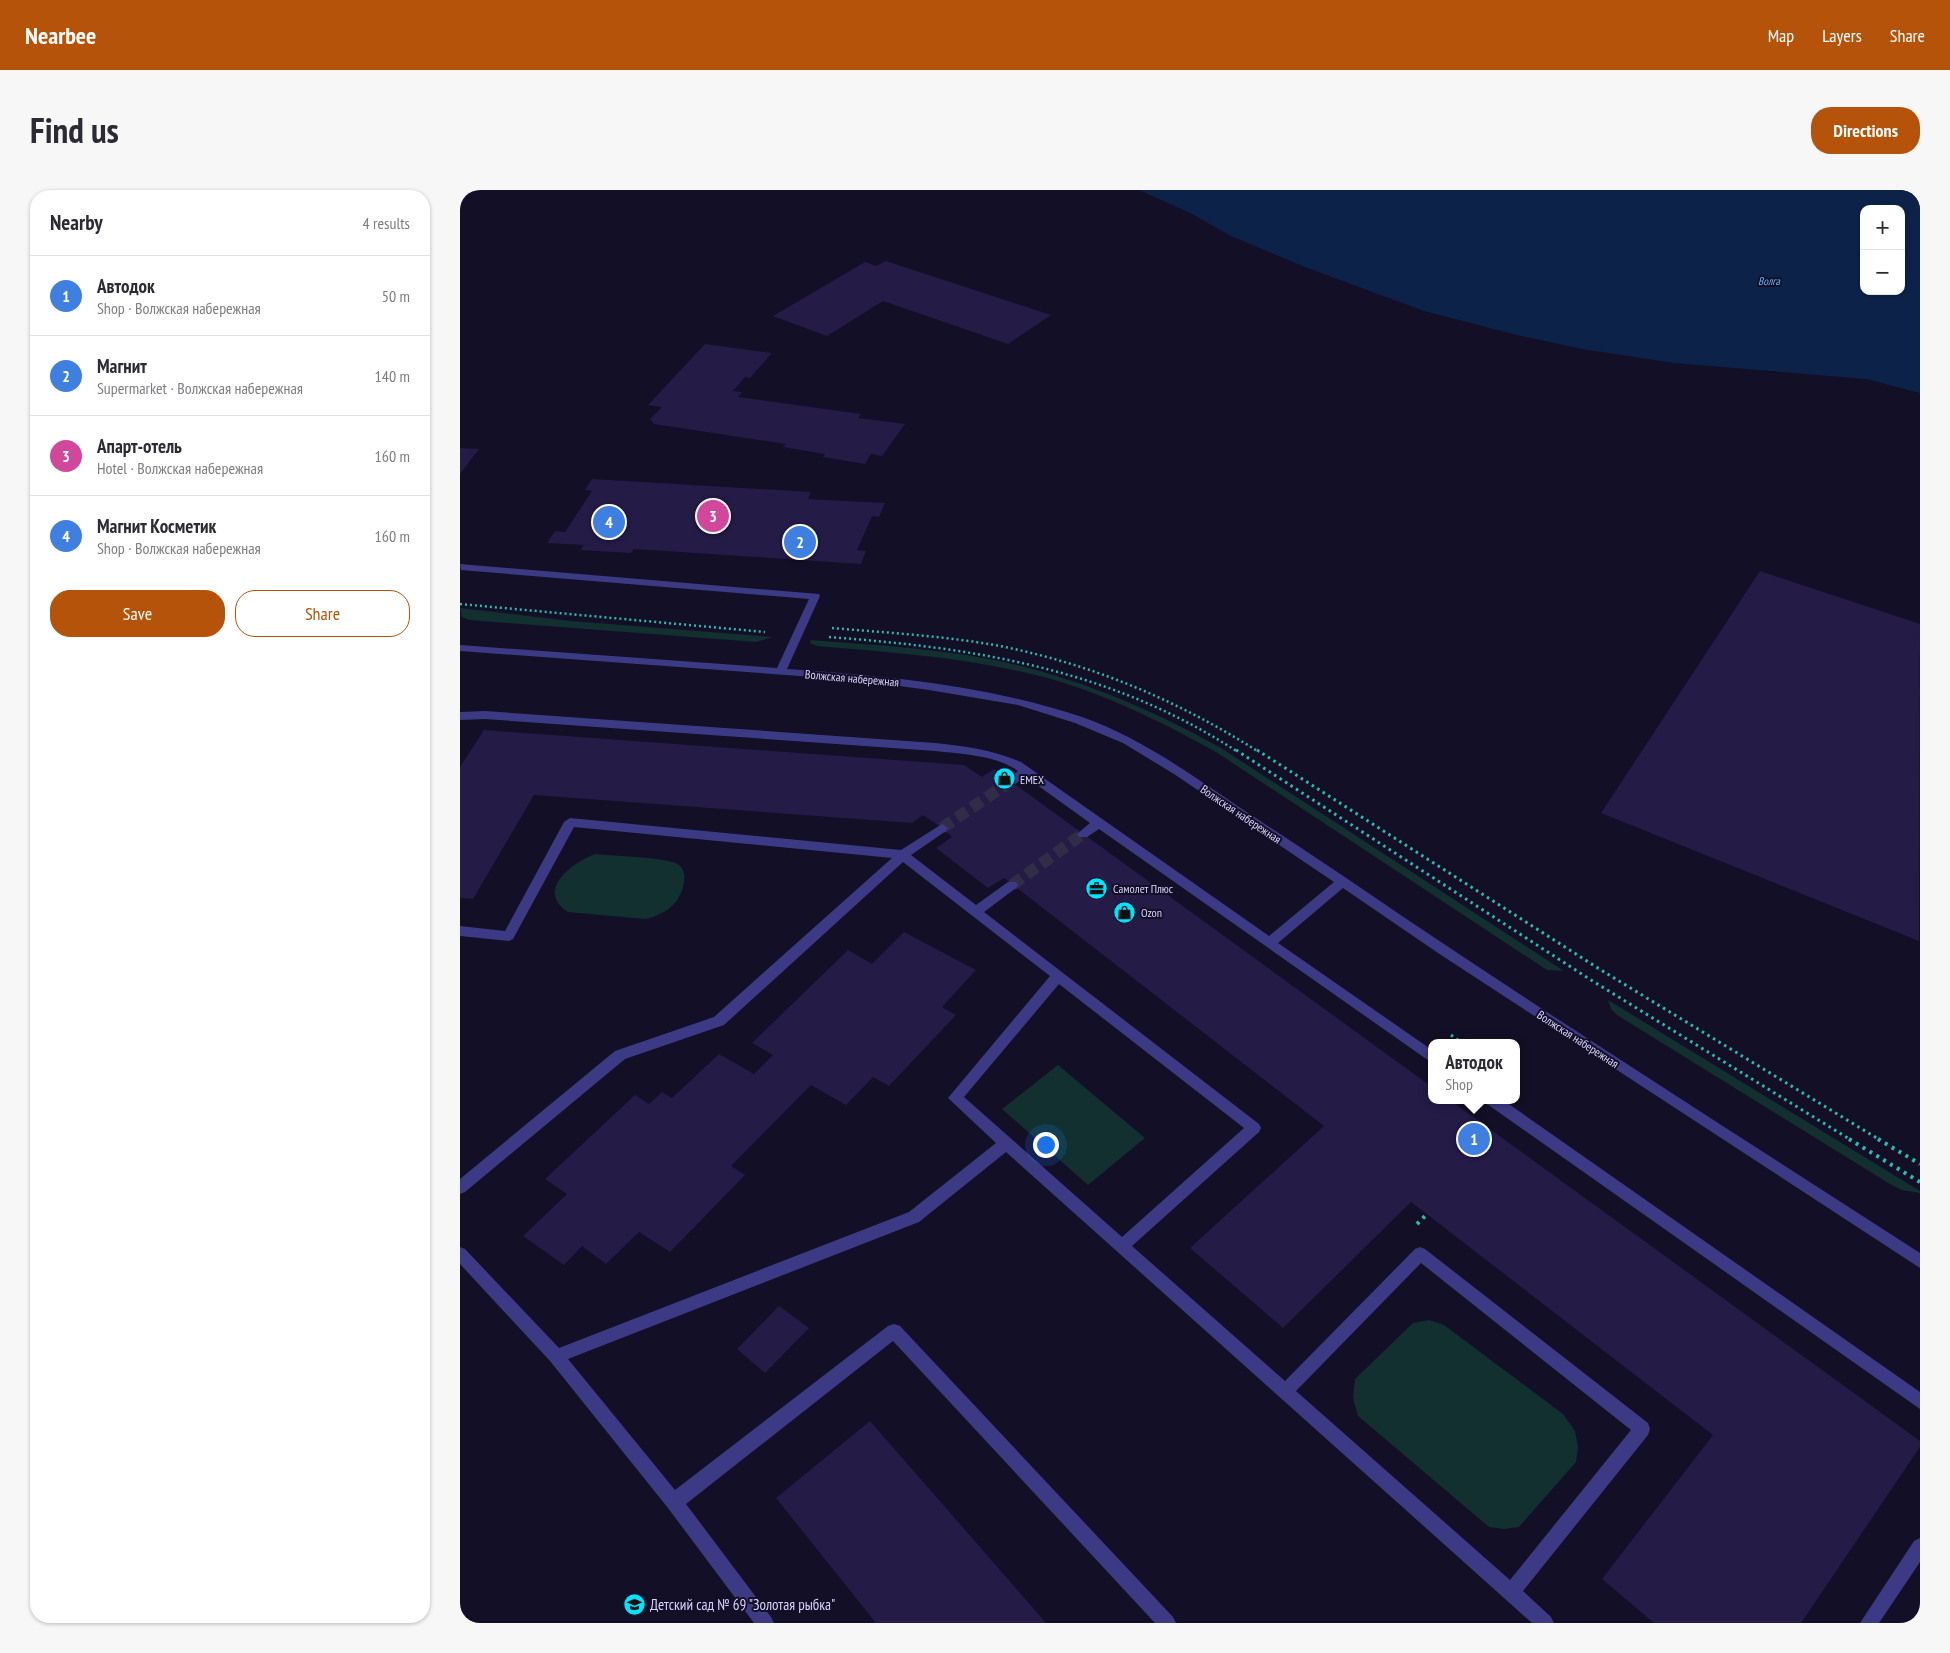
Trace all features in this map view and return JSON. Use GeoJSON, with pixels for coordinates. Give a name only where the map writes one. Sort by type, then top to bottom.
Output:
{"type":"FeatureCollection","features":[{"type":"Feature","properties":{"kind":"street"},"geometry":{"type":"LineString","coordinates":[[460,567],[815,596],[780,672]]}},
{"type":"Feature","properties":{"kind":"street","name":"Волжская набережная"},"geometry":{"type":"LineString","coordinates":[[460,648],[780,672],[929,686],[1019,702],[1079,720],[1127,740],[1443,950],[1920,1262]]}},
{"type":"Feature","properties":{"kind":"street"},"geometry":{"type":"LineString","coordinates":[[460,716],[485,714],[935,748],[989,754],[1004,758],[1428,1055]]}},
{"type":"Feature","properties":{"kind":"street"},"geometry":{"type":"LineString","coordinates":[[1011,781],[1026,772]]}},
{"type":"Feature","properties":{"kind":"street"},"geometry":{"type":"LineString","coordinates":[[460,932],[508,936],[570,822],[903,855],[1254,1128],[1122,1246]]}},
{"type":"Feature","properties":{"kind":"street"},"geometry":{"type":"LineString","coordinates":[[1083,834],[1098,823]]}},
{"type":"Feature","properties":{"kind":"street"},"geometry":{"type":"LineString","coordinates":[[460,1188],[620,1054],[719,1021],[903,855],[942,828]]}},
{"type":"Feature","properties":{"kind":"street"},"geometry":{"type":"LineString","coordinates":[[1269,943],[1342,882]]}},
{"type":"Feature","properties":{"kind":"street"},"geometry":{"type":"LineString","coordinates":[[976,912],[1012,884]]}},
{"type":"Feature","properties":{"kind":"street"},"geometry":{"type":"LineString","coordinates":[[1058,976],[955,1098],[1545,1623]]}},
{"type":"Feature","properties":{"kind":"street"},"geometry":{"type":"LineString","coordinates":[[1498,1104],[1920,1401]]}},
{"type":"Feature","properties":{"kind":"street"},"geometry":{"type":"LineString","coordinates":[[556,1356],[914,1217],[1006,1143]]}},
{"type":"Feature","properties":{"kind":"street"},"geometry":{"type":"LineString","coordinates":[[460,1254],[556,1356],[674,1502],[766,1623]]}},
{"type":"Feature","properties":{"kind":"street"},"geometry":{"type":"LineString","coordinates":[[1285,1392],[1420,1254],[1642,1429],[1511,1592]]}},
{"type":"Feature","properties":{"kind":"street"},"geometry":{"type":"LineString","coordinates":[[674,1502],[894,1331],[1167,1623]]}},
{"type":"Feature","properties":{"kind":"street"},"geometry":{"type":"LineString","coordinates":[[1869,1623],[1920,1546]]}},
{"type":"Feature","properties":{"kind":"path"},"geometry":{"type":"LineString","coordinates":[[1446,1032],[1456,1039]]}},
{"type":"Feature","properties":{"kind":"green space"},"geometry":{"type":"Polygon","coordinates":[[[460,608],[571,621],[773,637],[756,642],[469,620],[462,617],[460,608]]]}},
{"type":"Feature","properties":{"kind":"green space"},"geometry":{"type":"Polygon","coordinates":[[[810,640],[920,649],[975,656],[1054,675],[1104,692],[1151,712],[1221,748],[1564,971],[1547,970],[1216,752],[1170,727],[1122,705],[1073,686],[1023,672],[947,659],[818,646],[811,644],[810,640]]]}},
{"type":"Feature","properties":{"kind":"green space"},"geometry":{"type":"Polygon","coordinates":[[[595,854],[673,862],[679,865],[684,872],[684,885],[681,893],[669,909],[645,919],[568,912],[559,904],[555,895],[556,886],[560,878],[576,864],[595,854]]]}},
{"type":"Feature","properties":{"kind":"green space"},"geometry":{"type":"Polygon","coordinates":[[[1608,1000],[1920,1191],[1920,1193],[1902,1190],[1890,1184],[1617,1015],[1611,1009],[1608,1000]]]}},
{"type":"Feature","properties":{"kind":"green space"},"geometry":{"type":"Polygon","coordinates":[[[1058,1065],[1145,1138],[1088,1185],[1002,1109],[1058,1065]]]}},
{"type":"Feature","properties":{"kind":"green space"},"geometry":{"type":"Polygon","coordinates":[[[1429,1320],[1444,1325],[1563,1414],[1575,1431],[1578,1447],[1576,1462],[1519,1527],[1504,1529],[1489,1527],[1358,1416],[1353,1398],[1355,1379],[1413,1323],[1429,1320]]]}},
{"type":"Feature","properties":{"kind":"water","name":"Волга"},"geometry":{"type":"Polygon","coordinates":[[[1139,190],[1920,190],[1920,393],[1866,379],[1674,363],[1582,349],[1517,335],[1424,311],[1305,267],[1231,236],[1190,213],[1139,190]]]}},
{"type":"Feature","properties":{"kind":"building"},"geometry":{"type":"Polygon","coordinates":[[[886,261],[1051,315],[1008,344],[883,301],[827,336],[773,316],[865,262],[876,266],[886,261]]]}},
{"type":"Feature","properties":{"kind":"building"},"geometry":{"type":"Polygon","coordinates":[[[705,344],[772,353],[750,378],[745,377],[733,391],[742,392],[738,397],[861,414],[858,418],[905,424],[882,456],[871,454],[865,464],[823,457],[825,454],[783,447],[786,444],[654,424],[650,419],[662,407],[648,405],[705,344]]]}},
{"type":"Feature","properties":{"kind":"building"},"geometry":{"type":"Polygon","coordinates":[[[460,448],[479,449],[460,474],[460,448]]]}},
{"type":"Feature","properties":{"kind":"building"},"geometry":{"type":"Polygon","coordinates":[[[592,479],[811,492],[808,499],[885,503],[879,517],[872,516],[857,550],[866,551],[861,564],[634,549],[631,553],[580,550],[584,545],[547,543],[555,531],[565,532],[592,491],[585,490],[592,479]]]}},
{"type":"Feature","properties":{"kind":"building"},"geometry":{"type":"Polygon","coordinates":[[[1760,571],[1920,624],[1919,941],[1601,813],[1760,571]]]}},
{"type":"Feature","properties":{"kind":"building"},"geometry":{"type":"Polygon","coordinates":[[[484,730],[964,765],[982,777],[994,769],[1428,1084],[1428,1104],[1456,1104],[1920,1441],[1920,1447],[1801,1623],[1654,1623],[1602,1579],[1713,1435],[1411,1202],[1283,1328],[1190,1248],[1324,1126],[1004,878],[988,888],[936,848],[952,837],[942,828],[923,815],[912,823],[534,795],[473,899],[460,898],[460,767],[484,730]]]}},
{"type":"Feature","properties":{"kind":"building"},"geometry":{"type":"Polygon","coordinates":[[[904,932],[976,970],[942,1007],[956,1015],[889,1086],[873,1077],[846,1105],[811,1085],[731,1166],[745,1175],[670,1252],[639,1232],[606,1264],[582,1246],[564,1265],[523,1236],[567,1194],[545,1179],[635,1095],[649,1104],[662,1092],[672,1098],[719,1054],[754,1074],[773,1055],[752,1043],[848,950],[872,964],[904,932]]]}},
{"type":"Feature","properties":{"kind":"building"},"geometry":{"type":"Polygon","coordinates":[[[779,1306],[809,1328],[765,1373],[737,1349],[779,1306]]]}},
{"type":"Feature","properties":{"kind":"building"},"geometry":{"type":"Polygon","coordinates":[[[870,1421],[1046,1623],[876,1623],[776,1498],[870,1421]]]}},
{"type":"Feature","properties":{"kind":"tunnel"},"geometry":{"type":"LineString","coordinates":[[942,828],[1011,781]]}},
{"type":"Feature","properties":{"kind":"tunnel"},"geometry":{"type":"LineString","coordinates":[[1012,885],[1083,834]]}},
{"type":"Feature","properties":{"kind":"place","name":"Апарт-отель"},"geometry":{"type":"Point","coordinates":[713,516]}},
{"type":"Feature","properties":{"kind":"place","name":"Магнит Косметик"},"geometry":{"type":"Point","coordinates":[609,522]}},
{"type":"Feature","properties":{"kind":"place","name":"Магнит"},"geometry":{"type":"Point","coordinates":[800,542]}},
{"type":"Feature","properties":{"kind":"place","name":"EMEX"},"geometry":{"type":"Point","coordinates":[1004,779]}},
{"type":"Feature","properties":{"kind":"place","name":"Самолет Плюс"},"geometry":{"type":"Point","coordinates":[1097,888]}},
{"type":"Feature","properties":{"kind":"place","name":"Ozon"},"geometry":{"type":"Point","coordinates":[1125,912]}},
{"type":"Feature","properties":{"kind":"place","name":"Автодок"},"geometry":{"type":"Point","coordinates":[1474,1139]}},
{"type":"Feature","properties":{"kind":"place","name":"Детский сад № 69 \"Золотая рыбка\""},"geometry":{"type":"Point","coordinates":[634,1604]}}]}
